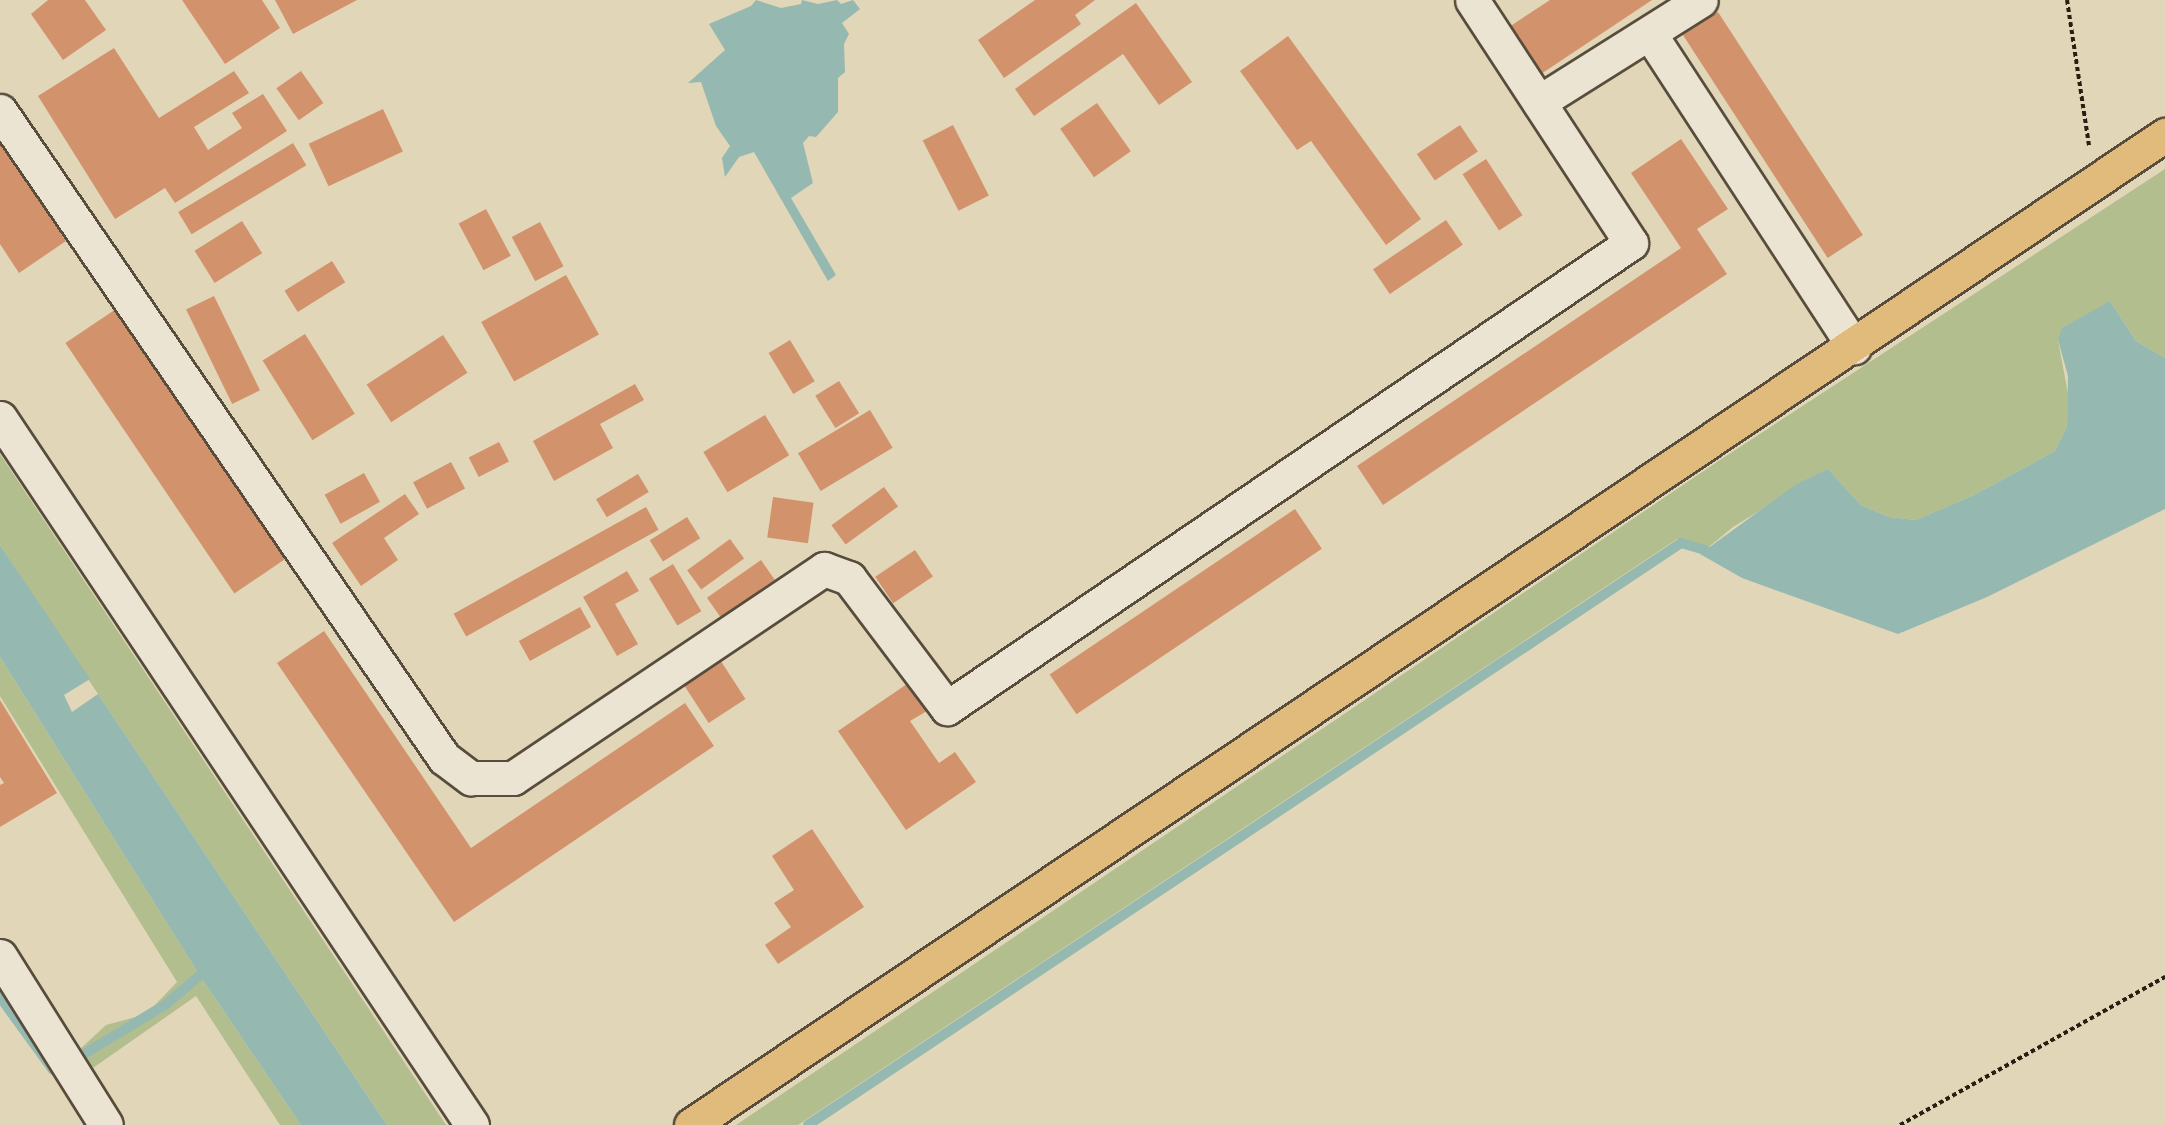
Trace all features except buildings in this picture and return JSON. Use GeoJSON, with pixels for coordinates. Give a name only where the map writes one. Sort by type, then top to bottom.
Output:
{"type":"FeatureCollection","features":[{"type":"Feature","properties":{"kind":"main road"},"geometry":{"type":"LineString","coordinates":[[692,1125],[1854,347],[2165,135]]}},
{"type":"Feature","properties":{"kind":"street"},"geometry":{"type":"LineString","coordinates":[[0,111],[444,758],[471,778],[513,778],[824,569],[849,578],[947,708],[1631,243],[1472,0]]}},
{"type":"Feature","properties":{"kind":"street"},"geometry":{"type":"LineString","coordinates":[[1539,102],[1701,0]]}},
{"type":"Feature","properties":{"kind":"street"},"geometry":{"type":"LineString","coordinates":[[1650,34],[1854,347]]}},
{"type":"Feature","properties":{"kind":"street"},"geometry":{"type":"LineString","coordinates":[[0,418],[472,1125]]}},
{"type":"Feature","properties":{"kind":"street"},"geometry":{"type":"LineString","coordinates":[[0,956],[106,1125]]}},
{"type":"Feature","properties":{"kind":"path"},"geometry":{"type":"LineString","coordinates":[[2067,0],[2096,184]]}},
{"type":"Feature","properties":{"kind":"path"},"geometry":{"type":"LineString","coordinates":[[1900,1125],[2165,977]]}},
{"type":"Feature","properties":{"kind":"green space"},"geometry":{"type":"Polygon","coordinates":[[[2165,169],[2165,358],[2136,341],[2110,301],[2058,340],[2068,394],[2067,426],[2055,451],[1974,495],[1916,520],[1889,517],[1861,505],[1828,469],[1733,527],[1705,550],[1677,539],[798,1125],[736,1125],[1720,460],[2165,169]]]}},
{"type":"Feature","properties":{"kind":"green space"},"geometry":{"type":"Polygon","coordinates":[[[0,454],[446,1125],[387,1125],[98,694],[0,545],[0,454]]]}},
{"type":"Feature","properties":{"kind":"green space"},"geometry":{"type":"Polygon","coordinates":[[[0,657],[202,979],[301,1125],[280,1125],[196,996],[90,1070],[78,1051],[106,1025],[136,1017],[154,1006],[177,982],[0,696],[0,657]]]}},
{"type":"Feature","properties":{"kind":"water"},"geometry":{"type":"Polygon","coordinates":[[[756,0],[781,8],[801,4],[802,0],[818,4],[837,0],[841,4],[853,0],[860,9],[842,23],[849,34],[844,44],[845,72],[838,78],[838,112],[816,137],[809,136],[803,143],[813,183],[791,198],[836,275],[828,281],[754,152],[739,157],[725,177],[722,158],[730,146],[716,126],[701,82],[688,83],[725,50],[709,24],[751,6],[756,0]]]}},
{"type":"Feature","properties":{"kind":"water"},"geometry":{"type":"Polygon","coordinates":[[[2110,301],[2136,341],[2165,358],[2165,509],[1987,597],[1898,634],[1742,578],[1700,554],[1795,485],[1828,469],[1861,505],[1889,517],[1916,520],[1974,495],[2055,451],[2067,426],[2068,376],[2058,340],[2062,328],[2110,301]]]}},
{"type":"Feature","properties":{"kind":"water"},"geometry":{"type":"Polygon","coordinates":[[[0,545],[90,679],[64,695],[72,712],[98,694],[387,1125],[301,1125],[202,979],[0,657],[0,545]]]}},
{"type":"Feature","properties":{"kind":"waterway"},"geometry":{"type":"LineString","coordinates":[[808,1125],[1681,543],[1705,550]]}},
{"type":"Feature","properties":{"kind":"waterway"},"geometry":{"type":"LineString","coordinates":[[84,1054],[165,1005],[211,966]]}},
{"type":"Feature","properties":{"kind":"waterway"},"geometry":{"type":"LineString","coordinates":[[0,997],[53,1070]]}}]}
